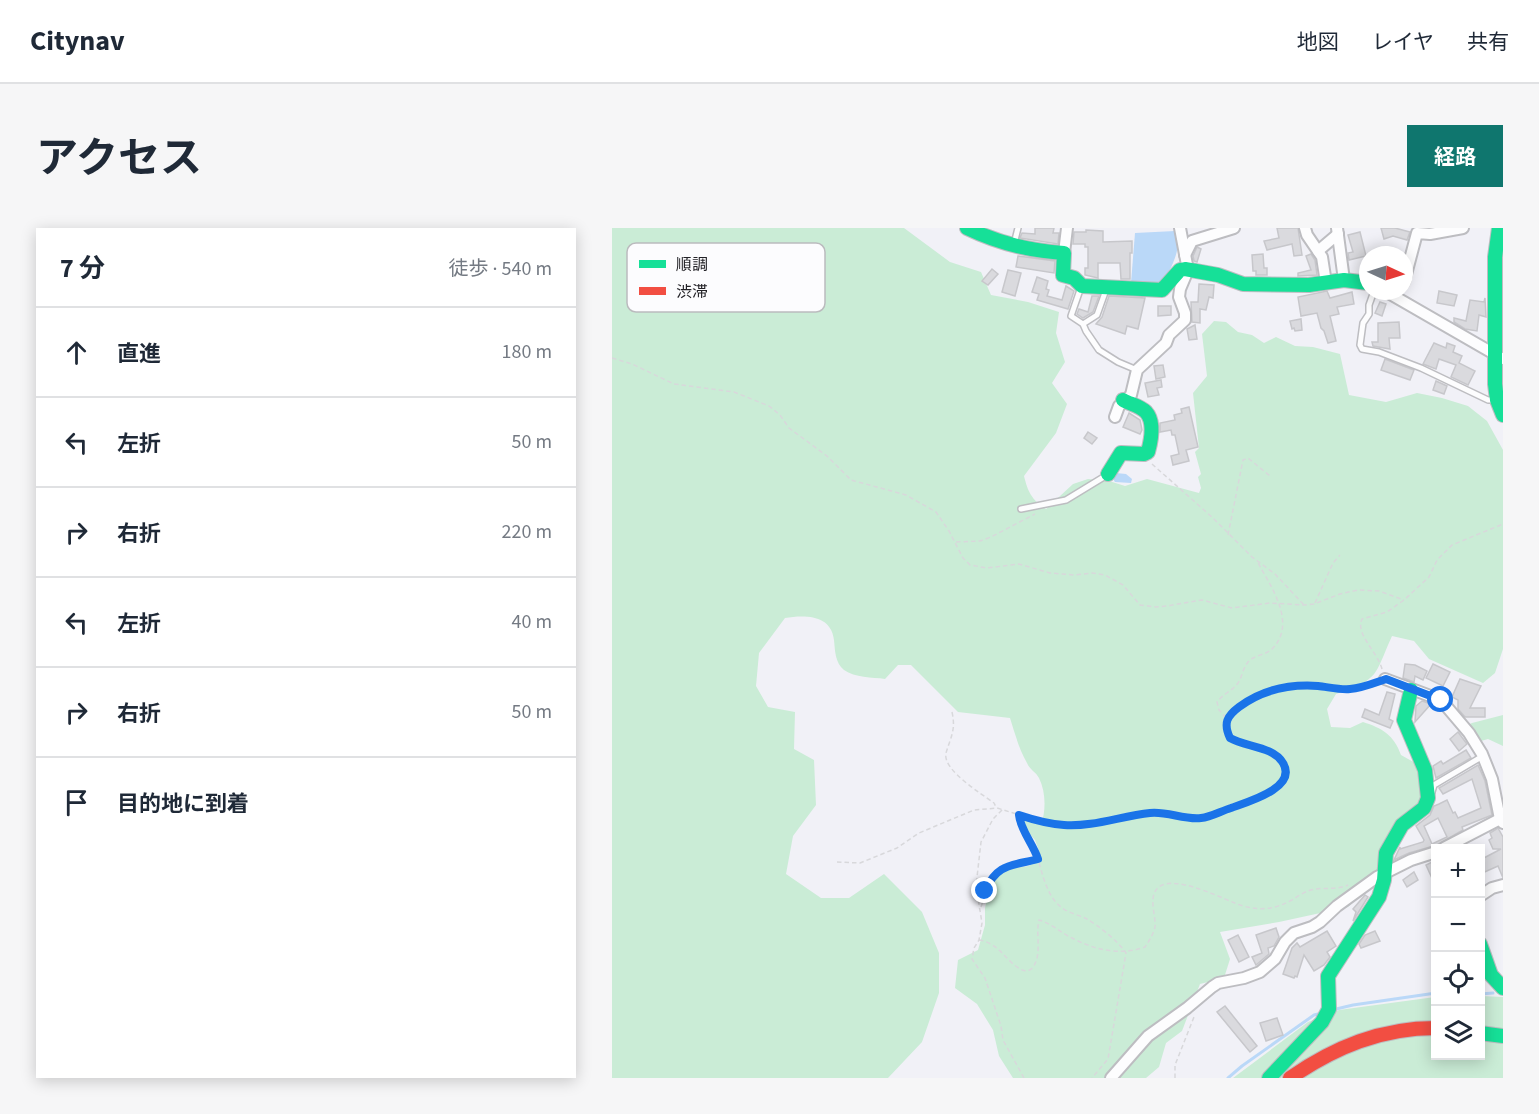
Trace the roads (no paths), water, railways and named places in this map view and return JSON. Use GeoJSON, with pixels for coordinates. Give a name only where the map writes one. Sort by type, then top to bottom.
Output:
{"type":"FeatureCollection","features":[{"type":"Feature","properties":{"kind":"street"},"geometry":{"type":"LineString","coordinates":[[967,228],[990,239],[1014,246],[1037,252],[1064,254]]}},
{"type":"Feature","properties":{"kind":"street"},"geometry":{"type":"LineString","coordinates":[[1067,228],[1063,275],[1074,278],[1082,286],[1162,290],[1180,270],[1218,275],[1243,284],[1309,285],[1344,280],[1359,282]]}},
{"type":"Feature","properties":{"kind":"street"},"geometry":{"type":"LineString","coordinates":[[1115,417],[1123,400],[1131,395],[1137,370],[1166,343],[1169,335],[1185,320],[1179,297],[1188,270],[1180,228]]}},
{"type":"Feature","properties":{"kind":"street"},"geometry":{"type":"LineString","coordinates":[[1185,255],[1192,241],[1234,228]]}},
{"type":"Feature","properties":{"kind":"street"},"geometry":{"type":"LineString","coordinates":[[1305,228],[1306,235],[1322,257],[1326,283]]}},
{"type":"Feature","properties":{"kind":"street"},"geometry":{"type":"LineString","coordinates":[[1413,246],[1416,233],[1430,234],[1463,228]]}},
{"type":"Feature","properties":{"kind":"street"},"geometry":{"type":"LineString","coordinates":[[1498,228],[1496,237],[1499,356],[1495,384],[1497,400],[1503,415]]}},
{"type":"Feature","properties":{"kind":"street"},"geometry":{"type":"LineString","coordinates":[[1318,251],[1338,231]]}},
{"type":"Feature","properties":{"kind":"street"},"geometry":{"type":"LineString","coordinates":[[1338,231],[1344,280]]}},
{"type":"Feature","properties":{"kind":"street"},"geometry":{"type":"LineString","coordinates":[[1401,300],[1499,356]]}},
{"type":"Feature","properties":{"kind":"street"},"geometry":{"type":"LineString","coordinates":[[1108,474],[1121,453],[1144,454],[1150,447],[1148,417],[1145,411],[1123,400]]}},
{"type":"Feature","properties":{"kind":"street"},"geometry":{"type":"LineString","coordinates":[[1386,679],[1441,700],[1469,733],[1483,756],[1492,779],[1502,821],[1454,844]]}},
{"type":"Feature","properties":{"kind":"street"},"geometry":{"type":"LineString","coordinates":[[1269,1078],[1322,1022],[1329,1009],[1328,976],[1379,897],[1386,854],[1402,825],[1424,808],[1428,798],[1425,770],[1404,720],[1411,690]]}},
{"type":"Feature","properties":{"kind":"street"},"geometry":{"type":"LineString","coordinates":[[1111,1078],[1148,1036],[1212,987],[1218,983],[1260,972],[1275,959],[1285,942],[1294,933],[1320,922],[1337,906],[1384,874],[1411,860],[1431,854]]}},
{"type":"Feature","properties":{"kind":"street"},"geometry":{"type":"LineString","coordinates":[[1485,893],[1503,885]]}},
{"type":"Feature","properties":{"kind":"street"},"geometry":{"type":"LineString","coordinates":[[1483,952],[1494,980],[1498,986],[1503,988]]}},
{"type":"Feature","properties":{"kind":"street"},"geometry":{"type":"LineString","coordinates":[[1290,1078],[1331,1052],[1374,1034],[1431,1028]]}},
{"type":"Feature","properties":{"kind":"street"},"geometry":{"type":"LineString","coordinates":[[1485,1033],[1503,1036]]}},
{"type":"Feature","properties":{"kind":"lane"},"geometry":{"type":"LineString","coordinates":[[1014,246],[1018,228]]}},
{"type":"Feature","properties":{"kind":"lane"},"geometry":{"type":"LineString","coordinates":[[1082,286],[1071,316],[1083,324],[1099,350],[1137,370]]}},
{"type":"Feature","properties":{"kind":"lane"},"geometry":{"type":"LineString","coordinates":[[1083,324],[1097,315],[1107,287]]}},
{"type":"Feature","properties":{"kind":"lane"},"geometry":{"type":"LineString","coordinates":[[1372,300],[1369,314],[1363,323],[1360,345],[1362,349],[1379,352],[1421,368],[1488,400],[1497,400]]}},
{"type":"Feature","properties":{"kind":"lane"},"geometry":{"type":"LineString","coordinates":[[1021,509],[1066,500],[1108,474]]}},
{"type":"Feature","properties":{"kind":"lane"},"geometry":{"type":"LineString","coordinates":[[1428,798],[1434,785],[1483,756]]}},
{"type":"Feature","properties":{"kind":"water"},"geometry":{"type":"Polygon","coordinates":[[[1178,232],[1179,239],[1177,253],[1160,284],[1131,283],[1135,233],[1178,232]]]}},
{"type":"Feature","properties":{"kind":"water"},"geometry":{"type":"Polygon","coordinates":[[[1116,473],[1126,474],[1132,479],[1131,483],[1115,482],[1112,477],[1116,473]]]}},
{"type":"Feature","properties":{"kind":"waterway"},"geometry":{"type":"LineString","coordinates":[[1485,994],[1493,993]]}},
{"type":"Feature","properties":{"kind":"waterway"},"geometry":{"type":"LineString","coordinates":[[1332,1010],[1431,994]]}},
{"type":"Feature","properties":{"kind":"waterway"},"geometry":{"type":"LineString","coordinates":[[1228,1078],[1314,1015],[1322,1013]]}}]}
